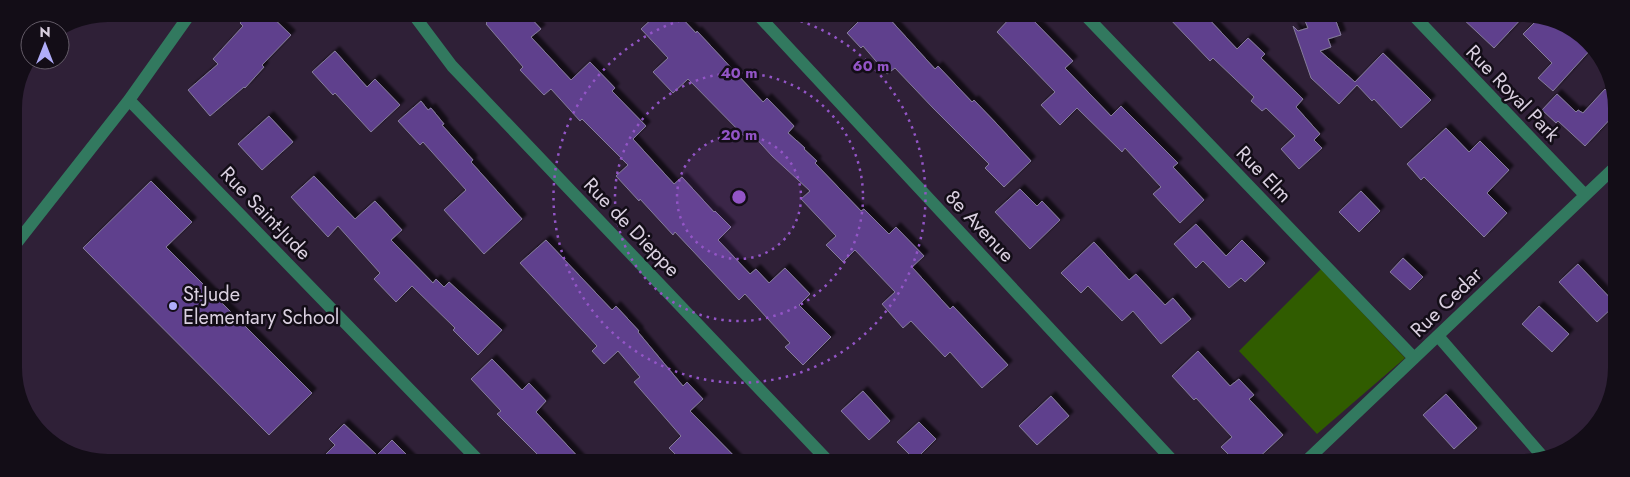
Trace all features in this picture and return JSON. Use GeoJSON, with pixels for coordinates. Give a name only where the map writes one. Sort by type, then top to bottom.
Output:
{"type":"FeatureCollection","features":[{"type":"Feature","properties":{"kind":"street"},"geometry":{"type":"LineString","coordinates":[[23,235],[129,100],[184,22]]}},
{"type":"Feature","properties":{"kind":"street","name":"Rue de Dieppe"},"geometry":{"type":"LineString","coordinates":[[419,22],[452,66],[821,454]]}},
{"type":"Feature","properties":{"kind":"street","name":"8e Avenue"},"geometry":{"type":"LineString","coordinates":[[765,22],[1167,454]]}},
{"type":"Feature","properties":{"kind":"street","name":"Rue Elm"},"geometry":{"type":"LineString","coordinates":[[1092,22],[1414,358]]}},
{"type":"Feature","properties":{"kind":"street","name":"Rue Royal Park"},"geometry":{"type":"LineString","coordinates":[[1419,22],[1585,196]]}},
{"type":"Feature","properties":{"kind":"street","name":"Rue Saint-Jude"},"geometry":{"type":"LineString","coordinates":[[129,100],[473,454]]}},
{"type":"Feature","properties":{"kind":"street","name":"Rue Cedar"},"geometry":{"type":"LineString","coordinates":[[1313,454],[1608,174]]}},
{"type":"Feature","properties":{"kind":"street"},"geometry":{"type":"LineString","coordinates":[[1438,336],[1539,452]]}},
{"type":"Feature","properties":{"kind":"green space"},"geometry":{"type":"Polygon","coordinates":[[[1321,269],[1405,358],[1317,434],[1239,351],[1321,269]]]}},
{"type":"Feature","properties":{"kind":"building"},"geometry":{"type":"Polygon","coordinates":[[[277,22],[291,35],[262,65],[264,67],[245,88],[210,116],[188,90],[218,64],[213,59],[243,26],[240,23],[277,22]]]}},
{"type":"Feature","properties":{"kind":"building"},"geometry":{"type":"Polygon","coordinates":[[[534,22],[541,29],[531,37],[571,80],[590,62],[615,88],[612,91],[646,126],[633,139],[674,184],[682,177],[714,212],[731,227],[718,240],[750,274],[756,269],[769,283],[785,268],[810,294],[799,305],[831,337],[803,365],[785,347],[790,343],[745,294],[739,300],[675,232],[673,235],[640,199],[639,201],[616,176],[628,165],[582,119],[580,121],[551,89],[544,95],[520,70],[523,67],[487,23],[534,22]]]}},
{"type":"Feature","properties":{"kind":"building"},"geometry":{"type":"Polygon","coordinates":[[[648,22],[686,22],[696,33],[697,31],[763,102],[767,98],[794,126],[788,133],[805,148],[817,161],[815,163],[861,211],[864,209],[889,234],[896,227],[924,256],[912,267],[950,309],[953,306],[1008,365],[982,388],[950,352],[945,357],[911,321],[903,328],[882,304],[895,292],[855,250],[843,262],[826,245],[836,236],[801,199],[810,191],[772,156],[753,135],[748,140],[688,79],[673,93],[653,72],[668,58],[641,29],[648,22]]]}},
{"type":"Feature","properties":{"kind":"building"},"geometry":{"type":"Polygon","coordinates":[[[858,22],[892,22],[935,69],[938,66],[972,102],[974,100],[1031,161],[1004,187],[985,168],[989,164],[895,68],[887,74],[863,46],[861,48],[847,33],[858,22]]]}},
{"type":"Feature","properties":{"kind":"building"},"geometry":{"type":"Polygon","coordinates":[[[1006,22],[1035,22],[1073,61],[1065,68],[1111,116],[1121,106],[1178,163],[1173,167],[1204,200],[1180,223],[1153,194],[1161,187],[1125,148],[1122,152],[1077,108],[1060,125],[1041,105],[1055,92],[997,32],[1006,22]]]}},
{"type":"Feature","properties":{"kind":"building"},"geometry":{"type":"Polygon","coordinates":[[[1173,22],[1212,22],[1237,49],[1248,38],[1265,54],[1261,58],[1303,99],[1296,107],[1320,134],[1314,140],[1322,148],[1299,169],[1281,149],[1295,136],[1266,108],[1262,111],[1251,101],[1254,97],[1213,58],[1210,61],[1173,22]]]}},
{"type":"Feature","properties":{"kind":"building"},"geometry":{"type":"Polygon","coordinates":[[[1306,22],[1336,22],[1341,35],[1328,39],[1331,47],[1320,51],[1355,82],[1383,53],[1431,100],[1401,128],[1374,99],[1372,101],[1357,85],[1339,104],[1311,78],[1293,26],[1298,31],[1308,28],[1306,22]]]}},
{"type":"Feature","properties":{"kind":"building"},"geometry":{"type":"Polygon","coordinates":[[[1466,22],[1518,22],[1494,48],[1466,22]]]}},
{"type":"Feature","properties":{"kind":"building"},"geometry":{"type":"Polygon","coordinates":[[[1534,23],[1543,25],[1574,40],[1587,53],[1553,91],[1538,78],[1552,63],[1523,34],[1534,23]]]}},
{"type":"Feature","properties":{"kind":"building"},"geometry":{"type":"Polygon","coordinates":[[[335,51],[367,87],[375,79],[400,105],[371,132],[335,93],[333,95],[312,72],[335,51]]]}},
{"type":"Feature","properties":{"kind":"building"},"geometry":{"type":"Polygon","coordinates":[[[1605,89],[1608,121],[1585,146],[1558,121],[1556,123],[1542,110],[1557,94],[1576,112],[1578,110],[1583,113],[1605,89]]]}},
{"type":"Feature","properties":{"kind":"building"},"geometry":{"type":"Polygon","coordinates":[[[421,101],[428,110],[431,108],[444,124],[442,125],[473,160],[471,162],[522,219],[484,254],[444,210],[466,190],[423,142],[420,145],[398,121],[421,101]]]}},
{"type":"Feature","properties":{"kind":"building"},"geometry":{"type":"Polygon","coordinates":[[[269,116],[293,142],[262,170],[238,144],[269,116]]]}},
{"type":"Feature","properties":{"kind":"building"},"geometry":{"type":"Polygon","coordinates":[[[1446,128],[1469,152],[1480,141],[1509,170],[1487,193],[1507,213],[1484,237],[1424,177],[1421,180],[1407,164],[1446,128]]]}},
{"type":"Feature","properties":{"kind":"building"},"geometry":{"type":"Polygon","coordinates":[[[314,176],[355,219],[375,201],[402,230],[391,240],[433,283],[436,279],[444,287],[449,282],[502,330],[478,355],[453,330],[455,328],[412,286],[396,302],[374,279],[380,273],[338,226],[328,237],[291,197],[314,176]]]}},
{"type":"Feature","properties":{"kind":"building"},"geometry":{"type":"Polygon","coordinates":[[[151,181],[192,222],[166,247],[312,393],[269,435],[83,248],[151,181]]]}},
{"type":"Feature","properties":{"kind":"building"},"geometry":{"type":"Polygon","coordinates":[[[1020,189],[1037,206],[1042,201],[1060,220],[1030,249],[995,212],[1020,189]]]}},
{"type":"Feature","properties":{"kind":"building"},"geometry":{"type":"Polygon","coordinates":[[[1361,191],[1380,211],[1359,232],[1339,212],[1361,191]]]}},
{"type":"Feature","properties":{"kind":"building"},"geometry":{"type":"Polygon","coordinates":[[[1196,224],[1226,256],[1242,240],[1265,263],[1245,282],[1241,278],[1229,288],[1203,261],[1196,268],[1174,244],[1196,224]]]}},
{"type":"Feature","properties":{"kind":"building"},"geometry":{"type":"Polygon","coordinates":[[[546,240],[612,310],[616,306],[639,331],[683,386],[687,382],[703,399],[690,411],[732,454],[675,454],[669,448],[681,436],[634,382],[640,377],[618,351],[604,364],[592,351],[597,346],[520,263],[546,240]]]}},
{"type":"Feature","properties":{"kind":"building"},"geometry":{"type":"Polygon","coordinates":[[[1094,242],[1129,280],[1136,274],[1165,305],[1173,298],[1191,319],[1161,344],[1133,311],[1122,321],[1088,286],[1081,293],[1061,273],[1094,242]]]}},
{"type":"Feature","properties":{"kind":"building"},"geometry":{"type":"Polygon","coordinates":[[[1403,258],[1423,277],[1410,290],[1390,272],[1403,258]]]}},
{"type":"Feature","properties":{"kind":"building"},"geometry":{"type":"Polygon","coordinates":[[[1578,264],[1608,296],[1608,312],[1597,322],[1559,282],[1578,264]]]}},
{"type":"Feature","properties":{"kind":"building"},"geometry":{"type":"Polygon","coordinates":[[[1539,306],[1569,334],[1552,352],[1522,324],[1539,306]]]}},
{"type":"Feature","properties":{"kind":"building"},"geometry":{"type":"Polygon","coordinates":[[[1198,351],[1230,386],[1239,379],[1254,395],[1249,399],[1283,435],[1263,454],[1228,454],[1221,447],[1232,437],[1196,398],[1194,400],[1172,376],[1198,351]]]}},
{"type":"Feature","properties":{"kind":"building"},"geometry":{"type":"Polygon","coordinates":[[[492,359],[522,390],[529,383],[546,401],[536,412],[575,454],[537,454],[497,414],[501,411],[471,379],[492,359]]]}},
{"type":"Feature","properties":{"kind":"building"},"geometry":{"type":"Polygon","coordinates":[[[863,391],[890,421],[869,440],[841,411],[863,391]]]}},
{"type":"Feature","properties":{"kind":"building"},"geometry":{"type":"Polygon","coordinates":[[[1446,394],[1477,428],[1454,449],[1423,415],[1446,394]]]}},
{"type":"Feature","properties":{"kind":"building"},"geometry":{"type":"Polygon","coordinates":[[[1051,396],[1069,416],[1037,445],[1019,426],[1051,396]]]}},
{"type":"Feature","properties":{"kind":"building"},"geometry":{"type":"Polygon","coordinates":[[[919,422],[936,439],[921,454],[909,454],[897,442],[919,422]]]}},
{"type":"Feature","properties":{"kind":"building"},"geometry":{"type":"Polygon","coordinates":[[[344,424],[376,454],[326,454],[335,445],[329,439],[344,424]]]}},
{"type":"Feature","properties":{"kind":"building"},"geometry":{"type":"Polygon","coordinates":[[[392,440],[406,454],[378,454],[392,440]]]}},
{"type":"Feature","properties":{"kind":"place","name":"St-Jude Elementary School"},"geometry":{"type":"Point","coordinates":[173,306]}}]}
